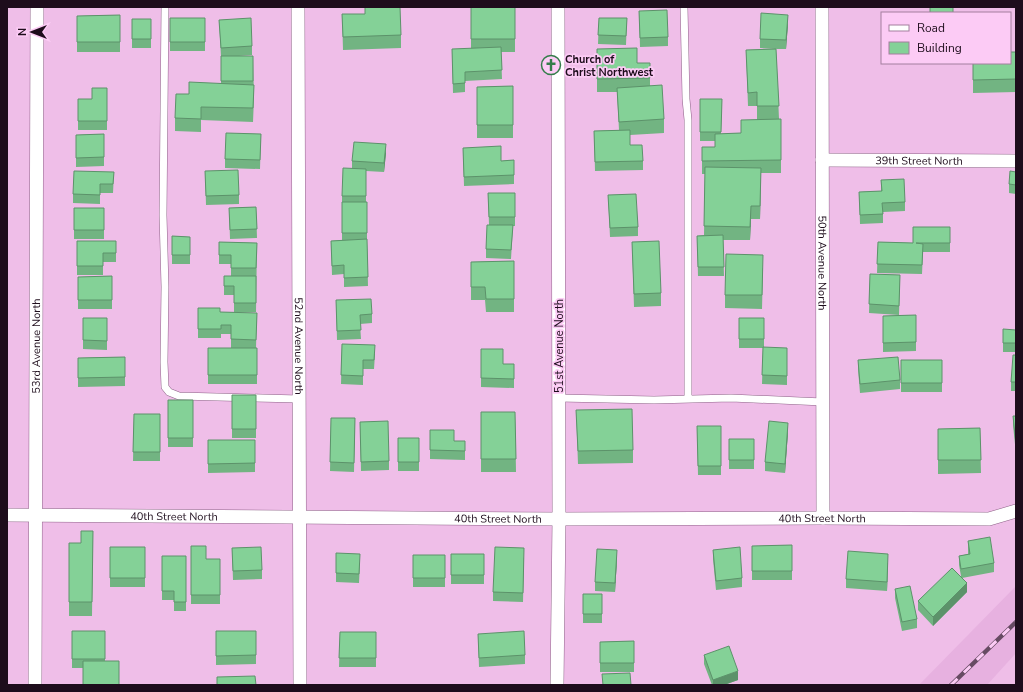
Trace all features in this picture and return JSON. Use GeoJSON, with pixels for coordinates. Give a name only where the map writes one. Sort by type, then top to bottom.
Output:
{"type":"FeatureCollection","features":[{"type":"Feature","properties":{"kind":"street","name":"53rd Avenue North"},"geometry":{"type":"LineString","coordinates":[[35,685],[37,7]]}},
{"type":"Feature","properties":{"kind":"street","name":"52nd Avenue North"},"geometry":{"type":"LineString","coordinates":[[298,7],[300,685]]}},
{"type":"Feature","properties":{"kind":"street","name":"51st Avenue North"},"geometry":{"type":"LineString","coordinates":[[557,685],[559,519],[558,7]]}},
{"type":"Feature","properties":{"kind":"street","name":"50th Avenue North"},"geometry":{"type":"LineString","coordinates":[[822,7],[823,518]]}},
{"type":"Feature","properties":{"kind":"street","name":"39th Street North"},"geometry":{"type":"LineString","coordinates":[[822,160],[1016,161]]}},
{"type":"Feature","properties":{"kind":"street","name":"40th Street North"},"geometry":{"type":"LineString","coordinates":[[7,515],[559,519],[989,519],[1016,511]]}},
{"type":"Feature","properties":{"kind":"lane"},"geometry":{"type":"LineString","coordinates":[[165,7],[163,215],[165,387],[169,392],[179,396],[299,399]]}},
{"type":"Feature","properties":{"kind":"lane"},"geometry":{"type":"LineString","coordinates":[[684,7],[686,98],[688,120],[688,399]]}},
{"type":"Feature","properties":{"kind":"lane"},"geometry":{"type":"LineString","coordinates":[[559,398],[654,400],[731,398],[823,402]]}},
{"type":"Feature","properties":{"kind":"shaded area"},"geometry":{"type":"Polygon","coordinates":[[[1016,586],[1016,653],[987,685],[919,685],[1016,586]]]}},
{"type":"Feature","properties":{"kind":"building"},"geometry":{"type":"Polygon","coordinates":[[[365,7],[400,7],[401,35],[343,37],[342,14],[365,14],[365,7]]]}},
{"type":"Feature","properties":{"kind":"building"},"geometry":{"type":"Polygon","coordinates":[[[471,7],[515,7],[515,39],[471,39],[471,7]]]}},
{"type":"Feature","properties":{"kind":"building"},"geometry":{"type":"Polygon","coordinates":[[[930,7],[953,7],[953,12],[930,12],[930,7]]]}},
{"type":"Feature","properties":{"kind":"building"},"geometry":{"type":"Polygon","coordinates":[[[667,10],[668,37],[640,38],[639,11],[667,10]]]}},
{"type":"Feature","properties":{"kind":"building"},"geometry":{"type":"Polygon","coordinates":[[[761,13],[788,15],[786,40],[760,39],[761,13]]]}},
{"type":"Feature","properties":{"kind":"building"},"geometry":{"type":"Polygon","coordinates":[[[120,15],[120,42],[77,42],[77,16],[120,15]]]}},
{"type":"Feature","properties":{"kind":"building"},"geometry":{"type":"Polygon","coordinates":[[[170,18],[205,18],[205,42],[170,42],[170,18]]]}},
{"type":"Feature","properties":{"kind":"building"},"geometry":{"type":"Polygon","coordinates":[[[251,18],[252,46],[221,48],[219,20],[251,18]]]}},
{"type":"Feature","properties":{"kind":"building"},"geometry":{"type":"Polygon","coordinates":[[[599,18],[627,18],[626,36],[598,35],[599,18]]]}},
{"type":"Feature","properties":{"kind":"building"},"geometry":{"type":"Polygon","coordinates":[[[132,19],[151,19],[151,39],[132,39],[132,19]]]}},
{"type":"Feature","properties":{"kind":"building"},"geometry":{"type":"Polygon","coordinates":[[[501,47],[502,70],[465,72],[465,83],[453,84],[452,49],[501,47]]]}},
{"type":"Feature","properties":{"kind":"building"},"geometry":{"type":"Polygon","coordinates":[[[637,48],[637,63],[650,63],[650,78],[597,79],[597,49],[637,48]]]}},
{"type":"Feature","properties":{"kind":"building"},"geometry":{"type":"Polygon","coordinates":[[[776,49],[779,106],[757,106],[757,92],[748,93],[746,50],[776,49]]]}},
{"type":"Feature","properties":{"kind":"building"},"geometry":{"type":"Polygon","coordinates":[[[1011,52],[1016,52],[1016,79],[973,80],[973,64],[1011,64],[1011,52]]]}},
{"type":"Feature","properties":{"kind":"building"},"geometry":{"type":"Polygon","coordinates":[[[221,56],[253,56],[253,81],[221,81],[221,56]]]}},
{"type":"Feature","properties":{"kind":"building"},"geometry":{"type":"Polygon","coordinates":[[[189,82],[254,85],[253,108],[201,107],[201,119],[175,118],[176,94],[189,94],[189,82]]]}},
{"type":"Feature","properties":{"kind":"building"},"geometry":{"type":"Polygon","coordinates":[[[662,85],[664,119],[619,122],[617,88],[662,85]]]}},
{"type":"Feature","properties":{"kind":"building"},"geometry":{"type":"Polygon","coordinates":[[[513,86],[513,125],[477,125],[477,87],[513,86]]]}},
{"type":"Feature","properties":{"kind":"building"},"geometry":{"type":"Polygon","coordinates":[[[92,88],[107,88],[107,121],[78,121],[78,99],[92,99],[92,88]]]}},
{"type":"Feature","properties":{"kind":"building"},"geometry":{"type":"Polygon","coordinates":[[[700,99],[722,99],[721,132],[700,132],[700,99]]]}},
{"type":"Feature","properties":{"kind":"building"},"geometry":{"type":"Polygon","coordinates":[[[781,119],[781,160],[702,161],[702,147],[715,147],[715,134],[741,133],[741,120],[781,119]]]}},
{"type":"Feature","properties":{"kind":"building"},"geometry":{"type":"Polygon","coordinates":[[[630,130],[630,145],[642,145],[643,161],[595,162],[594,131],[630,130]]]}},
{"type":"Feature","properties":{"kind":"building"},"geometry":{"type":"Polygon","coordinates":[[[226,133],[261,134],[260,160],[225,159],[226,133]]]}},
{"type":"Feature","properties":{"kind":"building"},"geometry":{"type":"Polygon","coordinates":[[[104,134],[104,157],[76,158],[76,135],[104,134]]]}},
{"type":"Feature","properties":{"kind":"building"},"geometry":{"type":"Polygon","coordinates":[[[354,142],[386,144],[384,163],[352,161],[354,142]]]}},
{"type":"Feature","properties":{"kind":"building"},"geometry":{"type":"Polygon","coordinates":[[[501,146],[501,161],[514,160],[514,175],[464,177],[463,148],[501,146]]]}},
{"type":"Feature","properties":{"kind":"building"},"geometry":{"type":"Polygon","coordinates":[[[705,167],[761,168],[760,206],[751,206],[750,227],[704,226],[705,167]]]}},
{"type":"Feature","properties":{"kind":"building"},"geometry":{"type":"Polygon","coordinates":[[[343,168],[366,169],[366,196],[342,196],[343,168]]]}},
{"type":"Feature","properties":{"kind":"building"},"geometry":{"type":"Polygon","coordinates":[[[238,170],[239,195],[206,196],[205,171],[238,170]]]}},
{"type":"Feature","properties":{"kind":"building"},"geometry":{"type":"Polygon","coordinates":[[[74,171],[114,172],[113,184],[100,184],[100,195],[73,194],[74,171]]]}},
{"type":"Feature","properties":{"kind":"building"},"geometry":{"type":"Polygon","coordinates":[[[1010,171],[1016,172],[1016,185],[1009,184],[1010,171]]]}},
{"type":"Feature","properties":{"kind":"building"},"geometry":{"type":"Polygon","coordinates":[[[904,179],[905,202],[882,203],[883,214],[860,215],[859,192],[882,191],[881,180],[904,179]]]}},
{"type":"Feature","properties":{"kind":"building"},"geometry":{"type":"Polygon","coordinates":[[[488,193],[515,193],[515,217],[489,217],[488,193]]]}},
{"type":"Feature","properties":{"kind":"building"},"geometry":{"type":"Polygon","coordinates":[[[636,194],[638,227],[610,228],[608,195],[636,194]]]}},
{"type":"Feature","properties":{"kind":"building"},"geometry":{"type":"Polygon","coordinates":[[[342,202],[367,202],[367,233],[342,233],[342,202]]]}},
{"type":"Feature","properties":{"kind":"building"},"geometry":{"type":"Polygon","coordinates":[[[256,207],[257,229],[230,230],[229,208],[256,207]]]}},
{"type":"Feature","properties":{"kind":"building"},"geometry":{"type":"Polygon","coordinates":[[[74,208],[104,208],[104,230],[74,230],[74,208]]]}},
{"type":"Feature","properties":{"kind":"building"},"geometry":{"type":"Polygon","coordinates":[[[487,225],[513,225],[511,250],[486,249],[487,225]]]}},
{"type":"Feature","properties":{"kind":"building"},"geometry":{"type":"Polygon","coordinates":[[[913,227],[950,227],[950,243],[916,243],[923,244],[922,265],[877,264],[878,242],[913,243],[913,227]]]}},
{"type":"Feature","properties":{"kind":"building"},"geometry":{"type":"Polygon","coordinates":[[[723,235],[724,267],[698,267],[697,236],[723,235]]]}},
{"type":"Feature","properties":{"kind":"building"},"geometry":{"type":"Polygon","coordinates":[[[172,236],[190,237],[190,255],[172,255],[172,236]]]}},
{"type":"Feature","properties":{"kind":"building"},"geometry":{"type":"Polygon","coordinates":[[[367,239],[368,277],[344,278],[344,265],[332,266],[331,241],[367,239]]]}},
{"type":"Feature","properties":{"kind":"building"},"geometry":{"type":"Polygon","coordinates":[[[77,241],[116,241],[116,253],[103,253],[103,266],[77,266],[77,241]]]}},
{"type":"Feature","properties":{"kind":"building"},"geometry":{"type":"Polygon","coordinates":[[[659,241],[661,293],[634,294],[632,242],[659,241]]]}},
{"type":"Feature","properties":{"kind":"building"},"geometry":{"type":"Polygon","coordinates":[[[219,242],[257,243],[256,268],[231,268],[231,255],[219,255],[219,242]]]}},
{"type":"Feature","properties":{"kind":"building"},"geometry":{"type":"Polygon","coordinates":[[[726,254],[763,255],[762,295],[725,295],[726,254]]]}},
{"type":"Feature","properties":{"kind":"building"},"geometry":{"type":"Polygon","coordinates":[[[514,261],[514,299],[486,299],[485,287],[471,287],[471,262],[514,261]]]}},
{"type":"Feature","properties":{"kind":"building"},"geometry":{"type":"Polygon","coordinates":[[[870,274],[900,275],[899,306],[869,304],[870,274]]]}},
{"type":"Feature","properties":{"kind":"building"},"geometry":{"type":"Polygon","coordinates":[[[112,276],[112,300],[78,300],[78,277],[112,276]]]}},
{"type":"Feature","properties":{"kind":"building"},"geometry":{"type":"Polygon","coordinates":[[[224,276],[256,276],[256,303],[234,303],[234,286],[224,286],[224,276]]]}},
{"type":"Feature","properties":{"kind":"building"},"geometry":{"type":"Polygon","coordinates":[[[371,299],[372,314],[360,315],[361,330],[337,331],[336,300],[371,299]]]}},
{"type":"Feature","properties":{"kind":"building"},"geometry":{"type":"Polygon","coordinates":[[[198,308],[220,308],[220,312],[257,313],[256,340],[231,339],[231,325],[221,325],[221,329],[198,329],[198,308]]]}},
{"type":"Feature","properties":{"kind":"building"},"geometry":{"type":"Polygon","coordinates":[[[916,315],[916,342],[883,343],[883,316],[916,315]]]}},
{"type":"Feature","properties":{"kind":"building"},"geometry":{"type":"Polygon","coordinates":[[[83,318],[107,318],[107,341],[83,340],[83,318]]]}},
{"type":"Feature","properties":{"kind":"building"},"geometry":{"type":"Polygon","coordinates":[[[739,318],[764,318],[764,339],[739,339],[739,318]]]}},
{"type":"Feature","properties":{"kind":"building"},"geometry":{"type":"Polygon","coordinates":[[[1003,329],[1016,330],[1016,343],[1003,343],[1003,329]]]}},
{"type":"Feature","properties":{"kind":"building"},"geometry":{"type":"Polygon","coordinates":[[[342,344],[375,345],[374,360],[363,360],[363,376],[341,375],[342,344]]]}},
{"type":"Feature","properties":{"kind":"building"},"geometry":{"type":"Polygon","coordinates":[[[763,347],[787,348],[787,376],[762,375],[763,347]]]}},
{"type":"Feature","properties":{"kind":"building"},"geometry":{"type":"Polygon","coordinates":[[[208,348],[257,348],[257,375],[208,375],[208,348]]]}},
{"type":"Feature","properties":{"kind":"building"},"geometry":{"type":"Polygon","coordinates":[[[481,349],[503,349],[503,364],[514,364],[514,379],[481,378],[481,349]]]}},
{"type":"Feature","properties":{"kind":"building"},"geometry":{"type":"Polygon","coordinates":[[[1013,355],[1016,355],[1016,382],[1011,382],[1013,355]]]}},
{"type":"Feature","properties":{"kind":"building"},"geometry":{"type":"Polygon","coordinates":[[[125,357],[125,377],[78,378],[78,358],[125,357]]]}},
{"type":"Feature","properties":{"kind":"building"},"geometry":{"type":"Polygon","coordinates":[[[898,357],[900,380],[860,384],[858,360],[898,357]]]}},
{"type":"Feature","properties":{"kind":"building"},"geometry":{"type":"Polygon","coordinates":[[[901,360],[942,360],[942,383],[901,383],[901,360]]]}},
{"type":"Feature","properties":{"kind":"building"},"geometry":{"type":"Polygon","coordinates":[[[232,395],[256,395],[256,429],[232,429],[232,395]]]}},
{"type":"Feature","properties":{"kind":"building"},"geometry":{"type":"Polygon","coordinates":[[[168,400],[193,400],[193,438],[168,438],[168,400]]]}},
{"type":"Feature","properties":{"kind":"building"},"geometry":{"type":"Polygon","coordinates":[[[632,409],[633,450],[578,451],[576,410],[632,409]]]}},
{"type":"Feature","properties":{"kind":"building"},"geometry":{"type":"Polygon","coordinates":[[[481,412],[515,412],[516,459],[481,459],[481,412]]]}},
{"type":"Feature","properties":{"kind":"building"},"geometry":{"type":"Polygon","coordinates":[[[134,414],[160,414],[160,452],[133,452],[134,414]]]}},
{"type":"Feature","properties":{"kind":"building"},"geometry":{"type":"Polygon","coordinates":[[[1013,416],[1016,416],[1016,445],[1013,416]]]}},
{"type":"Feature","properties":{"kind":"building"},"geometry":{"type":"Polygon","coordinates":[[[331,418],[355,418],[354,463],[330,462],[331,418]]]}},
{"type":"Feature","properties":{"kind":"building"},"geometry":{"type":"Polygon","coordinates":[[[388,421],[389,461],[361,462],[360,422],[388,421]]]}},
{"type":"Feature","properties":{"kind":"building"},"geometry":{"type":"Polygon","coordinates":[[[769,421],[788,423],[785,464],[765,462],[769,421]]]}},
{"type":"Feature","properties":{"kind":"building"},"geometry":{"type":"Polygon","coordinates":[[[697,426],[721,426],[721,466],[698,466],[697,426]]]}},
{"type":"Feature","properties":{"kind":"building"},"geometry":{"type":"Polygon","coordinates":[[[980,428],[981,460],[938,460],[938,429],[980,428]]]}},
{"type":"Feature","properties":{"kind":"building"},"geometry":{"type":"Polygon","coordinates":[[[430,430],[454,430],[454,441],[465,441],[465,451],[430,450],[430,430]]]}},
{"type":"Feature","properties":{"kind":"building"},"geometry":{"type":"Polygon","coordinates":[[[398,438],[419,438],[419,462],[398,462],[398,438]]]}},
{"type":"Feature","properties":{"kind":"building"},"geometry":{"type":"Polygon","coordinates":[[[729,439],[754,439],[754,460],[729,460],[729,439]]]}},
{"type":"Feature","properties":{"kind":"building"},"geometry":{"type":"Polygon","coordinates":[[[208,440],[255,440],[255,463],[208,464],[208,440]]]}},
{"type":"Feature","properties":{"kind":"building"},"geometry":{"type":"Polygon","coordinates":[[[81,531],[93,531],[92,602],[69,602],[69,543],[81,543],[81,531]]]}},
{"type":"Feature","properties":{"kind":"building"},"geometry":{"type":"Polygon","coordinates":[[[990,537],[994,563],[961,569],[959,556],[970,554],[968,541],[990,537]]]}},
{"type":"Feature","properties":{"kind":"building"},"geometry":{"type":"Polygon","coordinates":[[[792,545],[792,571],[752,571],[752,546],[792,545]]]}},
{"type":"Feature","properties":{"kind":"building"},"geometry":{"type":"Polygon","coordinates":[[[191,546],[206,546],[206,559],[220,559],[220,595],[191,595],[191,546]]]}},
{"type":"Feature","properties":{"kind":"building"},"geometry":{"type":"Polygon","coordinates":[[[110,547],[145,547],[145,578],[110,578],[110,547]]]}},
{"type":"Feature","properties":{"kind":"building"},"geometry":{"type":"Polygon","coordinates":[[[261,547],[262,570],[233,571],[232,548],[261,547]]]}},
{"type":"Feature","properties":{"kind":"building"},"geometry":{"type":"Polygon","coordinates":[[[495,547],[524,548],[523,593],[493,592],[495,547]]]}},
{"type":"Feature","properties":{"kind":"building"},"geometry":{"type":"Polygon","coordinates":[[[740,547],[742,578],[716,581],[713,550],[740,547]]]}},
{"type":"Feature","properties":{"kind":"building"},"geometry":{"type":"Polygon","coordinates":[[[597,549],[617,550],[615,583],[595,582],[597,549]]]}},
{"type":"Feature","properties":{"kind":"building"},"geometry":{"type":"Polygon","coordinates":[[[848,551],[888,554],[887,582],[846,579],[848,551]]]}},
{"type":"Feature","properties":{"kind":"building"},"geometry":{"type":"Polygon","coordinates":[[[336,553],[360,554],[359,574],[336,573],[336,553]]]}},
{"type":"Feature","properties":{"kind":"building"},"geometry":{"type":"Polygon","coordinates":[[[451,554],[484,554],[484,575],[451,575],[451,554]]]}},
{"type":"Feature","properties":{"kind":"building"},"geometry":{"type":"Polygon","coordinates":[[[413,555],[445,555],[445,578],[413,578],[413,555]]]}},
{"type":"Feature","properties":{"kind":"building"},"geometry":{"type":"Polygon","coordinates":[[[162,556],[186,556],[186,602],[174,602],[174,591],[162,591],[162,556]]]}},
{"type":"Feature","properties":{"kind":"building"},"geometry":{"type":"Polygon","coordinates":[[[952,568],[967,583],[933,617],[918,601],[952,568]]]}},
{"type":"Feature","properties":{"kind":"building"},"geometry":{"type":"Polygon","coordinates":[[[910,586],[917,619],[902,622],[895,589],[910,586]]]}},
{"type":"Feature","properties":{"kind":"building"},"geometry":{"type":"Polygon","coordinates":[[[583,594],[602,594],[602,614],[583,614],[583,594]]]}},
{"type":"Feature","properties":{"kind":"building"},"geometry":{"type":"Polygon","coordinates":[[[72,631],[105,631],[105,659],[72,659],[72,631]]]}},
{"type":"Feature","properties":{"kind":"building"},"geometry":{"type":"Polygon","coordinates":[[[216,631],[256,631],[256,655],[216,656],[216,631]]]}},
{"type":"Feature","properties":{"kind":"building"},"geometry":{"type":"Polygon","coordinates":[[[524,631],[525,655],[479,658],[478,634],[524,631]]]}},
{"type":"Feature","properties":{"kind":"building"},"geometry":{"type":"Polygon","coordinates":[[[340,632],[376,632],[376,658],[339,658],[340,632]]]}},
{"type":"Feature","properties":{"kind":"building"},"geometry":{"type":"Polygon","coordinates":[[[634,641],[634,663],[600,663],[600,642],[634,641]]]}},
{"type":"Feature","properties":{"kind":"building"},"geometry":{"type":"Polygon","coordinates":[[[729,646],[738,671],[713,680],[704,655],[729,646]]]}},
{"type":"Feature","properties":{"kind":"building"},"geometry":{"type":"Polygon","coordinates":[[[83,661],[119,661],[119,685],[83,685],[83,661]]]}},
{"type":"Feature","properties":{"kind":"building"},"geometry":{"type":"Polygon","coordinates":[[[630,673],[631,685],[603,685],[602,674],[630,673]]]}},
{"type":"Feature","properties":{"kind":"building"},"geometry":{"type":"Polygon","coordinates":[[[255,676],[256,685],[217,685],[217,677],[255,676]]]}},
{"type":"Feature","properties":{"kind":"railway"},"geometry":{"type":"LineString","coordinates":[[951,685],[1016,622]]}},
{"type":"Feature","properties":{"kind":"place","name":"Church of Christ Northwest"},"geometry":{"type":"Point","coordinates":[551,65]}}]}
